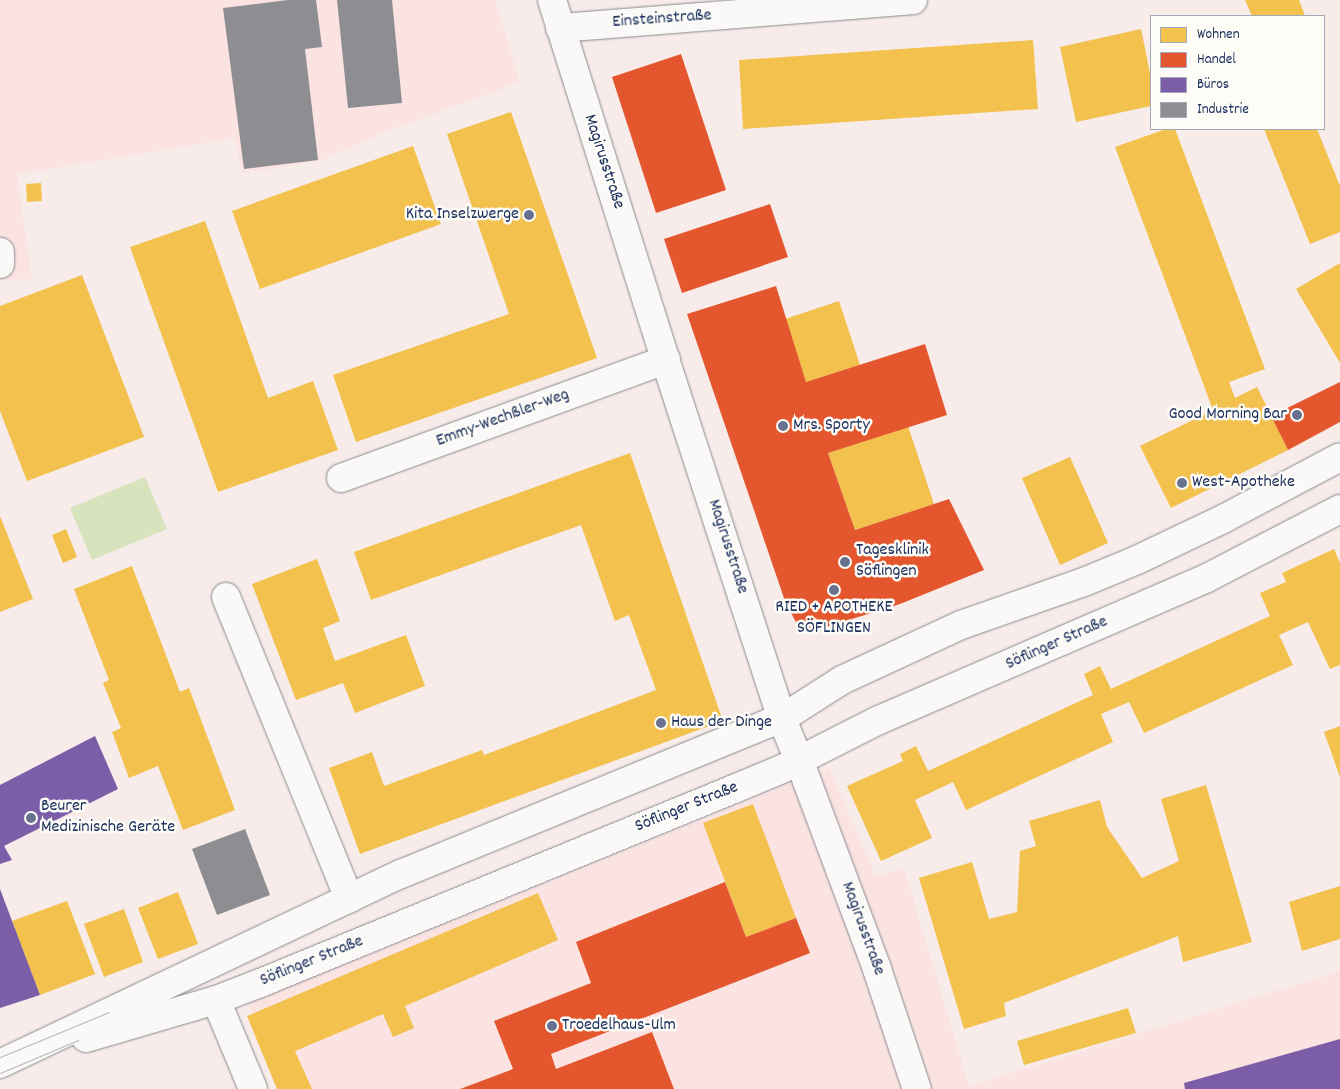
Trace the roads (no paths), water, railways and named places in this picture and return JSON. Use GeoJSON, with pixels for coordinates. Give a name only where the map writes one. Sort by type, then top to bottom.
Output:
{"type":"FeatureCollection","features":[{"type":"Feature","properties":{"kind":"street","name":"Magirusstraße"},"geometry":{"type":"LineString","coordinates":[[552,0],[781,717],[877,968],[917,1089]]}},
{"type":"Feature","properties":{"kind":"street","name":"Einsteinstraße"},"geometry":{"type":"LineString","coordinates":[[560,28],[913,0]]}},
{"type":"Feature","properties":{"kind":"street"},"geometry":{"type":"LineString","coordinates":[[0,252],[0,264]]}},
{"type":"Feature","properties":{"kind":"street","name":"Emmy-Wechßler-Weg"},"geometry":{"type":"LineString","coordinates":[[340,478],[666,360]]}},
{"type":"Feature","properties":{"kind":"street","name":"Söflinger Straße"},"geometry":{"type":"LineString","coordinates":[[7,1061],[349,899],[487,837],[781,717],[858,672],[988,614],[1111,572],[1225,518],[1340,457]]}},
{"type":"Feature","properties":{"kind":"street","name":"Söflinger Straße"},"geometry":{"type":"LineString","coordinates":[[7,1061],[216,1000],[716,796],[799,760],[879,720],[1207,578],[1340,509]]}},
{"type":"Feature","properties":{"kind":"street"},"geometry":{"type":"LineString","coordinates":[[226,597],[349,899]]}},
{"type":"Feature","properties":{"kind":"street"},"geometry":{"type":"LineString","coordinates":[[216,1000],[253,1089]]}},
{"type":"Feature","properties":{"kind":"tram line"},"geometry":{"type":"LineString","coordinates":[[0,1057],[109,1012]]}},
{"type":"Feature","properties":{"kind":"tram line"},"geometry":{"type":"LineString","coordinates":[[0,1073],[78,1040]]}},
{"type":"Feature","properties":{"kind":"place","name":"Kita Inselzwerge"},"geometry":{"type":"Point","coordinates":[529,215]}},
{"type":"Feature","properties":{"kind":"place","name":"Good Morning Bar"},"geometry":{"type":"Point","coordinates":[1297,415]}},
{"type":"Feature","properties":{"kind":"place","name":"Mrs. Sporty"},"geometry":{"type":"Point","coordinates":[783,426]}},
{"type":"Feature","properties":{"kind":"place","name":"West-Apotheke"},"geometry":{"type":"Point","coordinates":[1182,483]}},
{"type":"Feature","properties":{"kind":"place","name":"Tagesklinik Söflingen"},"geometry":{"type":"Point","coordinates":[845,562]}},
{"type":"Feature","properties":{"kind":"place","name":"RIED + APOTHEKE SÖFLINGEN"},"geometry":{"type":"Point","coordinates":[834,590]}},
{"type":"Feature","properties":{"kind":"place","name":"Haus der Dinge"},"geometry":{"type":"Point","coordinates":[661,723]}},
{"type":"Feature","properties":{"kind":"place","name":"Beurer Medizinische Geräte"},"geometry":{"type":"Point","coordinates":[31,818]}},
{"type":"Feature","properties":{"kind":"place","name":"Troedelhaus-Ulm"},"geometry":{"type":"Point","coordinates":[552,1026]}}]}
